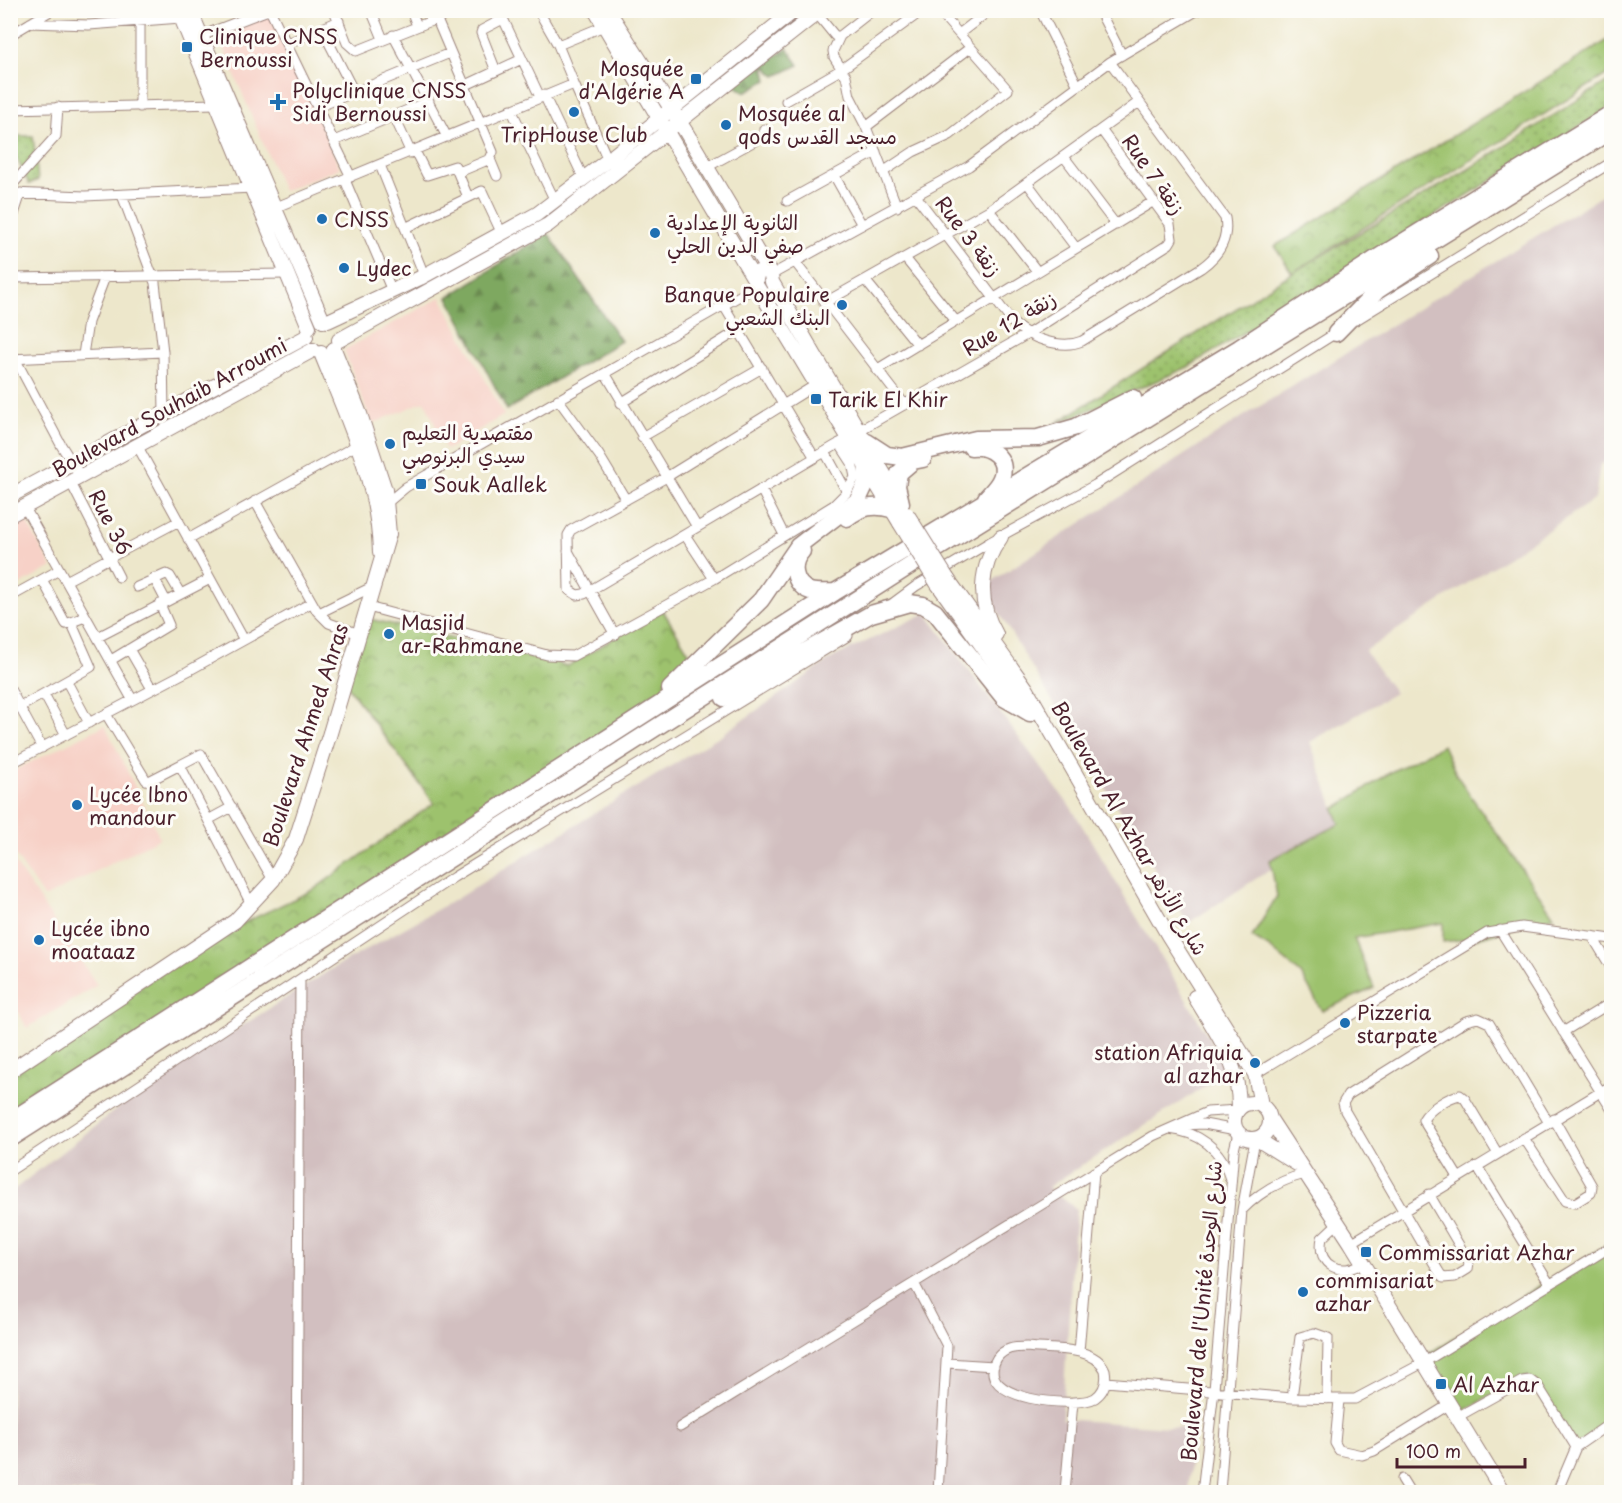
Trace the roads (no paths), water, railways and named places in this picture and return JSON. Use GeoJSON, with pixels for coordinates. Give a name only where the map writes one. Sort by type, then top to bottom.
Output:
{"type":"FeatureCollection","features":[{"type":"Feature","properties":{"kind":"highway"},"geometry":{"type":"LineString","coordinates":[[10,1121],[835,592],[980,507],[1096,433],[1239,348],[1377,258],[1611,113]]}},
{"type":"Feature","properties":{"kind":"highway"},"geometry":{"type":"LineString","coordinates":[[10,1139],[642,735],[1611,130]]}},
{"type":"Feature","properties":{"kind":"highway"},"geometry":{"type":"LineString","coordinates":[[1336,333],[1378,290],[1482,222],[1490,214],[1491,205]]}},
{"type":"Feature","properties":{"kind":"highway"},"geometry":{"type":"LineString","coordinates":[[854,438],[880,452],[902,457],[976,439],[1051,435],[1076,428],[1239,348]]}},
{"type":"Feature","properties":{"kind":"highway"},"geometry":{"type":"LineString","coordinates":[[835,592],[810,591],[802,586],[794,570],[800,553],[855,511],[873,506],[900,512],[897,479],[903,467],[913,461],[981,446],[991,449],[999,456],[1002,476],[980,507]]}},
{"type":"Feature","properties":{"kind":"highway"},"geometry":{"type":"LineString","coordinates":[[549,775],[667,691],[748,614],[798,546],[858,500],[871,462]]}},
{"type":"Feature","properties":{"kind":"highway"},"geometry":{"type":"LineString","coordinates":[[642,735],[663,729],[696,714],[861,619],[909,603],[918,603],[935,612],[999,692],[1016,707],[1030,713]]}},
{"type":"Feature","properties":{"kind":"street"},"geometry":{"type":"LineString","coordinates":[[10,34],[52,10]]}},
{"type":"Feature","properties":{"kind":"street"},"geometry":{"type":"LineString","coordinates":[[201,36],[269,10],[334,141],[392,291]]}},
{"type":"Feature","properties":{"kind":"street"},"geometry":{"type":"LineString","coordinates":[[334,10],[347,43],[354,51],[459,10]]}},
{"type":"Feature","properties":{"kind":"street"},"geometry":{"type":"LineString","coordinates":[[371,10],[383,39]]}},
{"type":"Feature","properties":{"kind":"street"},"geometry":{"type":"LineString","coordinates":[[411,10],[417,26]]}},
{"type":"Feature","properties":{"kind":"street"},"geometry":{"type":"LineString","coordinates":[[538,10],[558,45],[608,160]]}},
{"type":"Feature","properties":{"kind":"street"},"geometry":{"type":"LineString","coordinates":[[595,10],[665,113],[679,122],[707,167],[817,384],[871,462],[942,580]]}},
{"type":"Feature","properties":{"kind":"street"},"geometry":{"type":"LineString","coordinates":[[368,607],[557,657],[573,656],[714,579],[834,505],[847,492],[856,475],[854,438],[764,280],[668,131],[665,113],[608,10]]}},
{"type":"Feature","properties":{"kind":"street"},"geometry":{"type":"LineString","coordinates":[[326,321],[424,276],[502,234],[555,201],[665,113],[778,16],[795,10]]}},
{"type":"Feature","properties":{"kind":"street"},"geometry":{"type":"LineString","coordinates":[[873,10],[840,36],[833,51],[846,76],[850,96],[866,127],[897,207]]}},
{"type":"Feature","properties":{"kind":"street"},"geometry":{"type":"LineString","coordinates":[[786,101],[842,69],[923,10]]}},
{"type":"Feature","properties":{"kind":"street"},"geometry":{"type":"LineString","coordinates":[[883,172],[913,152],[950,135],[1008,90],[938,10]]}},
{"type":"Feature","properties":{"kind":"street"},"geometry":{"type":"LineString","coordinates":[[1040,10],[1078,86]]}},
{"type":"Feature","properties":{"kind":"street"},"geometry":{"type":"LineString","coordinates":[[381,498],[406,487],[724,306],[795,262],[981,158],[1110,62],[1198,10]]}},
{"type":"Feature","properties":{"kind":"street"},"geometry":{"type":"LineString","coordinates":[[959,34],[990,11]]}},
{"type":"Feature","properties":{"kind":"street"},"geometry":{"type":"LineString","coordinates":[[1099,11],[1122,55]]}},
{"type":"Feature","properties":{"kind":"street"},"geometry":{"type":"LineString","coordinates":[[819,12],[835,36],[840,36]]}},
{"type":"Feature","properties":{"kind":"street","name":"Boulevard Souhaib Arroumi"},"geometry":{"type":"LineString","coordinates":[[10,515],[327,348],[548,225],[819,12]]}},
{"type":"Feature","properties":{"kind":"street"},"geometry":{"type":"LineString","coordinates":[[30,23],[71,25],[140,22],[183,13]]}},
{"type":"Feature","properties":{"kind":"street"},"geometry":{"type":"LineString","coordinates":[[183,13],[201,36],[274,208],[326,321],[337,328],[327,348],[357,445],[381,498]]}},
{"type":"Feature","properties":{"kind":"street"},"geometry":{"type":"LineString","coordinates":[[183,13],[216,104],[288,274],[308,332],[327,348],[360,414],[381,498]]}},
{"type":"Feature","properties":{"kind":"street"},"geometry":{"type":"LineString","coordinates":[[496,71],[481,33],[501,15],[584,179]]}},
{"type":"Feature","properties":{"kind":"street"},"geometry":{"type":"LineString","coordinates":[[437,20],[493,152],[490,159],[459,172]]}},
{"type":"Feature","properties":{"kind":"street"},"geometry":{"type":"LineString","coordinates":[[286,44],[339,21]]}},
{"type":"Feature","properties":{"kind":"street"},"geometry":{"type":"LineString","coordinates":[[140,22],[140,107]]}},
{"type":"Feature","properties":{"kind":"street"},"geometry":{"type":"LineString","coordinates":[[558,45],[604,26]]}},
{"type":"Feature","properties":{"kind":"street"},"geometry":{"type":"LineString","coordinates":[[322,29],[354,92]]}},
{"type":"Feature","properties":{"kind":"street"},"geometry":{"type":"LineString","coordinates":[[393,35],[447,137]]}},
{"type":"Feature","properties":{"kind":"street"},"geometry":{"type":"LineString","coordinates":[[866,127],[970,48]]}},
{"type":"Feature","properties":{"kind":"street"},"geometry":{"type":"LineString","coordinates":[[318,107],[450,52]]}},
{"type":"Feature","properties":{"kind":"street"},"geometry":{"type":"LineString","coordinates":[[464,86],[522,59]]}},
{"type":"Feature","properties":{"kind":"street"},"geometry":{"type":"LineString","coordinates":[[1026,335],[1066,345],[1075,344],[1201,268],[1218,253],[1226,233],[1225,218],[1221,212],[1110,62]]}},
{"type":"Feature","properties":{"kind":"street"},"geometry":{"type":"LineString","coordinates":[[274,208],[574,84]]}},
{"type":"Feature","properties":{"kind":"street"},"geometry":{"type":"LineString","coordinates":[[334,141],[429,101]]}},
{"type":"Feature","properties":{"kind":"street"},"geometry":{"type":"LineString","coordinates":[[824,303],[989,210],[1065,158],[1139,102]]}},
{"type":"Feature","properties":{"kind":"street"},"geometry":{"type":"LineString","coordinates":[[10,109],[216,104]]}},
{"type":"Feature","properties":{"kind":"street"},"geometry":{"type":"LineString","coordinates":[[14,191],[56,136],[58,107]]}},
{"type":"Feature","properties":{"kind":"street"},"geometry":{"type":"LineString","coordinates":[[512,109],[555,201]]}},
{"type":"Feature","properties":{"kind":"street"},"geometry":{"type":"LineString","coordinates":[[394,116],[427,175],[452,165],[459,172],[468,197]]}},
{"type":"Feature","properties":{"kind":"street"},"geometry":{"type":"LineString","coordinates":[[707,167],[764,136],[764,129]]}},
{"type":"Feature","properties":{"kind":"street","name":"Rue 7 زنقة"},"geometry":{"type":"LineString","coordinates":[[1102,131],[1170,224],[1172,239]]}},
{"type":"Feature","properties":{"kind":"street"},"geometry":{"type":"LineString","coordinates":[[787,201],[876,152]]}},
{"type":"Feature","properties":{"kind":"street"},"geometry":{"type":"LineString","coordinates":[[1065,158],[1116,225]]}},
{"type":"Feature","properties":{"kind":"street"},"geometry":{"type":"LineString","coordinates":[[490,159],[497,176]]}},
{"type":"Feature","properties":{"kind":"street"},"geometry":{"type":"LineString","coordinates":[[10,1171],[454,877],[840,641],[915,586],[1102,480],[1611,162]]}},
{"type":"Feature","properties":{"kind":"street"},"geometry":{"type":"LineString","coordinates":[[380,165],[424,276]]}},
{"type":"Feature","properties":{"kind":"street"},"geometry":{"type":"LineString","coordinates":[[10,171],[14,191],[10,226]]}},
{"type":"Feature","properties":{"kind":"street"},"geometry":{"type":"LineString","coordinates":[[834,175],[862,225]]}},
{"type":"Feature","properties":{"kind":"street"},"geometry":{"type":"LineString","coordinates":[[1028,184],[1076,248]]}},
{"type":"Feature","properties":{"kind":"street"},"geometry":{"type":"LineString","coordinates":[[14,191],[122,195],[253,188]]}},
{"type":"Feature","properties":{"kind":"street"},"geometry":{"type":"LineString","coordinates":[[405,228],[482,191],[502,234]]}},
{"type":"Feature","properties":{"kind":"street"},"geometry":{"type":"LineString","coordinates":[[122,195],[153,276],[163,352],[164,414]]}},
{"type":"Feature","properties":{"kind":"street","name":"Rue 3 زنقة"},"geometry":{"type":"LineString","coordinates":[[916,196],[1013,323],[1026,335]]}},
{"type":"Feature","properties":{"kind":"street"},"geometry":{"type":"LineString","coordinates":[[876,369],[1154,201]]}},
{"type":"Feature","properties":{"kind":"street"},"geometry":{"type":"LineString","coordinates":[[989,210],[1037,271]]}},
{"type":"Feature","properties":{"kind":"street","name":"Rue 12 زنقة"},"geometry":{"type":"LineString","coordinates":[[591,590],[825,452],[854,438],[905,405],[1026,335],[1163,248],[1172,239]]}},
{"type":"Feature","properties":{"kind":"street"},"geometry":{"type":"LineString","coordinates":[[905,258],[955,320]]}},
{"type":"Feature","properties":{"kind":"street"},"geometry":{"type":"LineString","coordinates":[[795,262],[824,303],[905,405]]}},
{"type":"Feature","properties":{"kind":"street"},"geometry":{"type":"LineString","coordinates":[[10,273],[10,306]]}},
{"type":"Feature","properties":{"kind":"street"},"geometry":{"type":"LineString","coordinates":[[11,279],[288,274]]}},
{"type":"Feature","properties":{"kind":"street"},"geometry":{"type":"LineString","coordinates":[[83,356],[88,322],[105,277]]}},
{"type":"Feature","properties":{"kind":"street"},"geometry":{"type":"LineString","coordinates":[[864,280],[918,345]]}},
{"type":"Feature","properties":{"kind":"street"},"geometry":{"type":"LineString","coordinates":[[724,306],[815,458]]}},
{"type":"Feature","properties":{"kind":"street","name":"Boulevard Souhaib Arroumi"},"geometry":{"type":"LineString","coordinates":[[12,492],[164,414],[326,321]]}},
{"type":"Feature","properties":{"kind":"street"},"geometry":{"type":"LineString","coordinates":[[621,403],[739,330]]}},
{"type":"Feature","properties":{"kind":"street","name":"Rue 36"},"geometry":{"type":"LineString","coordinates":[[10,349],[13,359],[72,463],[76,480],[119,577]]}},
{"type":"Feature","properties":{"kind":"street"},"geometry":{"type":"LineString","coordinates":[[13,359],[163,352]]}},
{"type":"Feature","properties":{"kind":"street"},"geometry":{"type":"LineString","coordinates":[[642,437],[762,368]]}},
{"type":"Feature","properties":{"kind":"street"},"geometry":{"type":"LineString","coordinates":[[605,373],[665,478],[697,527]]}},
{"type":"Feature","properties":{"kind":"street"},"geometry":{"type":"LineString","coordinates":[[591,590],[577,595],[569,590],[568,535],[571,530],[665,478],[817,384]]}},
{"type":"Feature","properties":{"kind":"street"},"geometry":{"type":"LineString","coordinates":[[558,399],[599,455],[626,500]]}},
{"type":"Feature","properties":{"kind":"street"},"geometry":{"type":"LineString","coordinates":[[188,539],[357,445]]}},
{"type":"Feature","properties":{"kind":"street"},"geometry":{"type":"LineString","coordinates":[[138,447],[244,640]]}},
{"type":"Feature","properties":{"kind":"street"},"geometry":{"type":"LineString","coordinates":[[825,452],[847,492]]}},
{"type":"Feature","properties":{"kind":"street"},"geometry":{"type":"LineString","coordinates":[[761,489],[784,535]]}},
{"type":"Feature","properties":{"kind":"street","name":"Boulevard Ahmed Ahras"},"geometry":{"type":"LineString","coordinates":[[10,1071],[231,924],[273,880],[296,839],[374,586],[380,563],[381,498]]}},
{"type":"Feature","properties":{"kind":"street"},"geometry":{"type":"LineString","coordinates":[[255,501],[311,603],[329,623],[359,634]]}},
{"type":"Feature","properties":{"kind":"street"},"geometry":{"type":"LineString","coordinates":[[25,508],[132,699]]}},
{"type":"Feature","properties":{"kind":"street"},"geometry":{"type":"LineString","coordinates":[[66,581],[179,521]]}},
{"type":"Feature","properties":{"kind":"street"},"geometry":{"type":"LineString","coordinates":[[685,535],[714,579]]}},
{"type":"Feature","properties":{"kind":"street"},"geometry":{"type":"LineString","coordinates":[[1001,537],[990,554],[984,573],[983,594],[986,614],[1037,699],[1050,730]]}},
{"type":"Feature","properties":{"kind":"street"},"geometry":{"type":"LineString","coordinates":[[568,550],[615,635]]}},
{"type":"Feature","properties":{"kind":"street"},"geometry":{"type":"LineString","coordinates":[[10,597],[43,581],[59,570]]}},
{"type":"Feature","properties":{"kind":"street"},"geometry":{"type":"LineString","coordinates":[[137,586],[166,574],[170,576],[180,593]]}},
{"type":"Feature","properties":{"kind":"street"},"geometry":{"type":"LineString","coordinates":[[111,660],[170,625],[154,578]]}},
{"type":"Feature","properties":{"kind":"street"},"geometry":{"type":"LineString","coordinates":[[98,637],[210,579]]}},
{"type":"Feature","properties":{"kind":"street","name":"Boulevard Al Azhar شارع الأزهر"},"geometry":{"type":"LineString","coordinates":[[942,580],[1030,713],[1232,1058],[1239,1083],[1238,1109]]}},
{"type":"Feature","properties":{"kind":"street","name":"Boulevard Al Azhar شارع الأزهر"},"geometry":{"type":"LineString","coordinates":[[942,580],[1026,688],[1168,935],[1255,1074],[1261,1106]]}},
{"type":"Feature","properties":{"kind":"street"},"geometry":{"type":"LineString","coordinates":[[43,581],[64,622],[72,624],[85,617]]}},
{"type":"Feature","properties":{"kind":"street"},"geometry":{"type":"LineString","coordinates":[[319,613],[374,586]]}},
{"type":"Feature","properties":{"kind":"street"},"geometry":{"type":"LineString","coordinates":[[10,764],[311,603]]}},
{"type":"Feature","properties":{"kind":"street"},"geometry":{"type":"LineString","coordinates":[[20,707],[91,667],[72,624]]}},
{"type":"Feature","properties":{"kind":"street"},"geometry":{"type":"LineString","coordinates":[[129,649],[152,689]]}},
{"type":"Feature","properties":{"kind":"street"},"geometry":{"type":"LineString","coordinates":[[67,682],[89,723]]}},
{"type":"Feature","properties":{"kind":"street"},"geometry":{"type":"LineString","coordinates":[[10,689],[42,748]]}},
{"type":"Feature","properties":{"kind":"street"},"geometry":{"type":"LineString","coordinates":[[44,694],[66,735]]}},
{"type":"Feature","properties":{"kind":"street"},"geometry":{"type":"LineString","coordinates":[[106,714],[146,780],[149,781],[201,754],[273,880]]}},
{"type":"Feature","properties":{"kind":"street"},"geometry":{"type":"LineString","coordinates":[[180,765],[251,904]]}},
{"type":"Feature","properties":{"kind":"street"},"geometry":{"type":"LineString","coordinates":[[208,820],[232,807]]}},
{"type":"Feature","properties":{"kind":"street"},"geometry":{"type":"LineString","coordinates":[[1255,1074],[1477,938],[1500,930],[1532,928],[1611,939]]}},
{"type":"Feature","properties":{"kind":"street"},"geometry":{"type":"LineString","coordinates":[[1500,930],[1611,1110]]}},
{"type":"Feature","properties":{"kind":"street"},"geometry":{"type":"LineString","coordinates":[[1592,936],[1611,969]]}},
{"type":"Feature","properties":{"kind":"street"},"geometry":{"type":"LineString","coordinates":[[297,1492],[300,978]]}},
{"type":"Feature","properties":{"kind":"street"},"geometry":{"type":"LineString","coordinates":[[1563,1032],[1611,1002]]}},
{"type":"Feature","properties":{"kind":"street"},"geometry":{"type":"LineString","coordinates":[[1430,1194],[1469,1262],[1468,1269],[1464,1273],[1450,1278],[1443,1278],[1345,1111],[1344,1099],[1466,1021],[1478,1018],[1489,1023],[1592,1186],[1591,1193],[1571,1204],[1565,1201],[1524,1138]]}},
{"type":"Feature","properties":{"kind":"street"},"geometry":{"type":"LineString","coordinates":[[1351,1243],[1611,1085]]}},
{"type":"Feature","properties":{"kind":"street"},"geometry":{"type":"LineString","coordinates":[[1458,1177],[1423,1120],[1429,1113],[1454,1096],[1461,1095],[1465,1099],[1498,1154]]}},
{"type":"Feature","properties":{"kind":"street"},"geometry":{"type":"LineString","coordinates":[[680,1427],[1169,1127],[1217,1109],[1238,1109],[1249,1104],[1261,1106],[1270,1119],[1351,1243],[1423,1363],[1459,1416],[1503,1492]]}},
{"type":"Feature","properties":{"kind":"street"},"geometry":{"type":"LineString","coordinates":[[1237,1132],[1234,1120],[1238,1109]]}},
{"type":"Feature","properties":{"kind":"street"},"geometry":{"type":"LineString","coordinates":[[1256,1139],[1269,1129],[1270,1119]]}},
{"type":"Feature","properties":{"kind":"street"},"geometry":{"type":"LineString","coordinates":[[1169,1127],[1204,1124],[1237,1132],[1248,1139],[1256,1139],[1303,1171]]}},
{"type":"Feature","properties":{"kind":"street"},"geometry":{"type":"LineString","coordinates":[[1169,1127],[1196,1135],[1209,1144],[1220,1155],[1232,1183]]}},
{"type":"Feature","properties":{"kind":"street","name":"Boulevard de l'Unité شارع الوحدة"},"geometry":{"type":"LineString","coordinates":[[1202,1492],[1215,1390],[1237,1132]]}},
{"type":"Feature","properties":{"kind":"street","name":"Boulevard de l'Unité شارع الوحدة"},"geometry":{"type":"LineString","coordinates":[[1220,1492],[1242,1210],[1256,1139]]}},
{"type":"Feature","properties":{"kind":"street"},"geometry":{"type":"LineString","coordinates":[[1477,1166],[1549,1283]]}},
{"type":"Feature","properties":{"kind":"street"},"geometry":{"type":"LineString","coordinates":[[1242,1210],[1264,1190],[1303,1171]]}},
{"type":"Feature","properties":{"kind":"street"},"geometry":{"type":"LineString","coordinates":[[1079,1352],[1094,1172]]}},
{"type":"Feature","properties":{"kind":"street"},"geometry":{"type":"LineString","coordinates":[[1338,1223],[1322,1238],[1320,1245],[1324,1260],[1329,1266],[1342,1270],[1363,1263]]}},
{"type":"Feature","properties":{"kind":"street"},"geometry":{"type":"LineString","coordinates":[[1106,1382],[1292,1398],[1355,1399],[1423,1363],[1611,1246]]}},
{"type":"Feature","properties":{"kind":"street"},"geometry":{"type":"LineString","coordinates":[[914,1283],[944,1338],[947,1363],[938,1492]]}},
{"type":"Feature","properties":{"kind":"street"},"geometry":{"type":"LineString","coordinates":[[1292,1398],[1300,1337],[1314,1333],[1328,1338],[1327,1400]]}},
{"type":"Feature","properties":{"kind":"street"},"geometry":{"type":"LineString","coordinates":[[1011,1348],[1079,1352],[1094,1356],[1103,1364],[1106,1382],[1096,1397],[1073,1402],[1014,1395],[1000,1387],[996,1381],[994,1366],[1000,1354],[1011,1348]]}},
{"type":"Feature","properties":{"kind":"street"},"geometry":{"type":"LineString","coordinates":[[947,1363],[994,1366]]}},
{"type":"Feature","properties":{"kind":"street"},"geometry":{"type":"LineString","coordinates":[[1459,1416],[1530,1380],[1538,1386],[1576,1447]]}},
{"type":"Feature","properties":{"kind":"street"},"geometry":{"type":"LineString","coordinates":[[1339,1400],[1337,1448],[1362,1455],[1374,1451],[1450,1404]]}},
{"type":"Feature","properties":{"kind":"street"},"geometry":{"type":"LineString","coordinates":[[1065,1492],[1073,1402]]}},
{"type":"Feature","properties":{"kind":"street"},"geometry":{"type":"LineString","coordinates":[[1557,1492],[1576,1447],[1611,1422]]}},
{"type":"Feature","properties":{"kind":"street"},"geometry":{"type":"LineString","coordinates":[[1402,1479],[1410,1492]]}},
{"type":"Feature","properties":{"kind":"place","name":"Clinique CNSS Bernoussi"},"geometry":{"type":"Point","coordinates":[187,47]}},
{"type":"Feature","properties":{"kind":"place","name":"Mosquée d'Algérie A"},"geometry":{"type":"Point","coordinates":[696,79]}},
{"type":"Feature","properties":{"kind":"place","name":"Polyclinique ِCNSS Sidi Bernoussi"},"geometry":{"type":"Point","coordinates":[278,102]}},
{"type":"Feature","properties":{"kind":"place","name":"TripHouse Club"},"geometry":{"type":"Point","coordinates":[574,112]}},
{"type":"Feature","properties":{"kind":"place","name":"Mosquée al qods مسجد القدس"},"geometry":{"type":"Point","coordinates":[726,125]}},
{"type":"Feature","properties":{"kind":"place","name":"CNSS"},"geometry":{"type":"Point","coordinates":[322,219]}},
{"type":"Feature","properties":{"kind":"place","name":"الثانوية الإعدادية صفي الدين الحلي"},"geometry":{"type":"Point","coordinates":[655,233]}},
{"type":"Feature","properties":{"kind":"place","name":"Lydec"},"geometry":{"type":"Point","coordinates":[344,268]}},
{"type":"Feature","properties":{"kind":"place","name":"Banque Populaire البنك الشعبي"},"geometry":{"type":"Point","coordinates":[842,305]}},
{"type":"Feature","properties":{"kind":"place","name":"Tarik El Khir"},"geometry":{"type":"Point","coordinates":[816,399]}},
{"type":"Feature","properties":{"kind":"place","name":"مقتصدية التعليم سيدي البرنوصي"},"geometry":{"type":"Point","coordinates":[390,444]}},
{"type":"Feature","properties":{"kind":"place","name":"Souk Aallek"},"geometry":{"type":"Point","coordinates":[421,484]}},
{"type":"Feature","properties":{"kind":"place","name":"Masjid ar-Rahmane"},"geometry":{"type":"Point","coordinates":[389,634]}},
{"type":"Feature","properties":{"kind":"place","name":"Lycée Ibno mandour"},"geometry":{"type":"Point","coordinates":[77,805]}},
{"type":"Feature","properties":{"kind":"place","name":"Lycée ibno moataaz"},"geometry":{"type":"Point","coordinates":[39,940]}},
{"type":"Feature","properties":{"kind":"place","name":"Pizzeria starpate"},"geometry":{"type":"Point","coordinates":[1345,1023]}},
{"type":"Feature","properties":{"kind":"place","name":"station Afriquia al azhar"},"geometry":{"type":"Point","coordinates":[1255,1063]}},
{"type":"Feature","properties":{"kind":"place","name":"Commissariat Azhar"},"geometry":{"type":"Point","coordinates":[1366,1252]}},
{"type":"Feature","properties":{"kind":"place","name":"commisariat azhar"},"geometry":{"type":"Point","coordinates":[1303,1292]}},
{"type":"Feature","properties":{"kind":"place","name":"Al Azhar"},"geometry":{"type":"Point","coordinates":[1441,1384]}}]}
